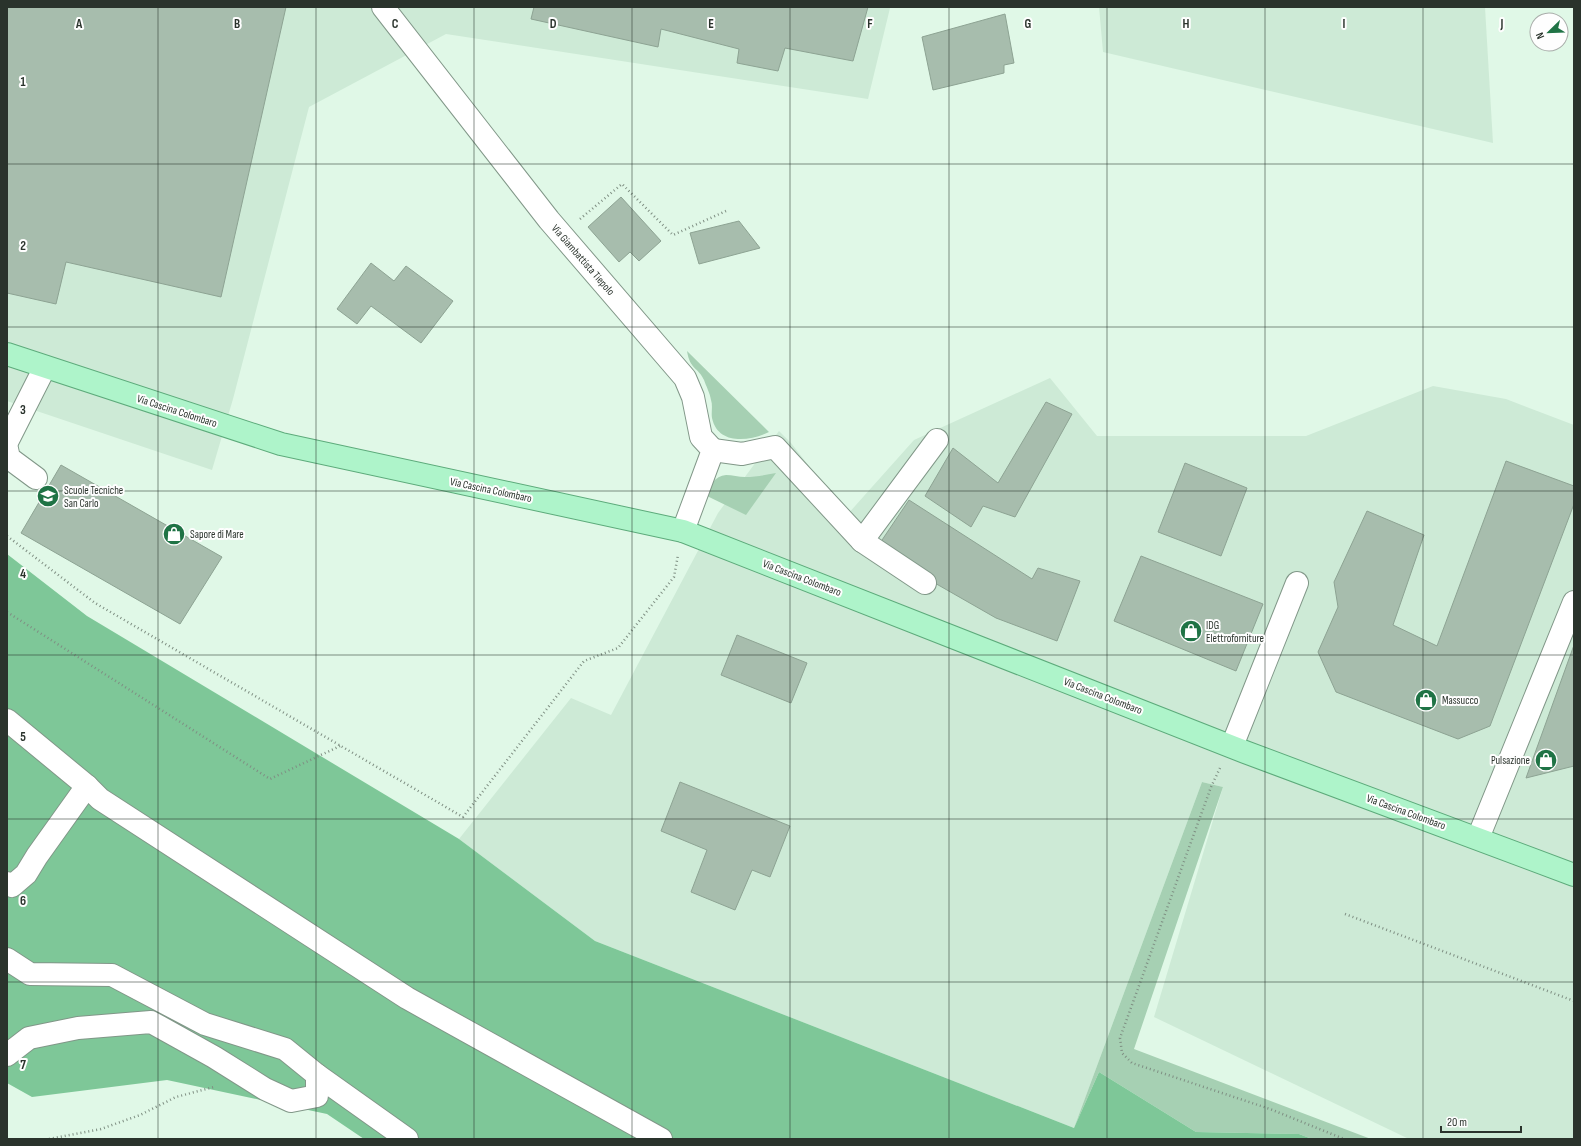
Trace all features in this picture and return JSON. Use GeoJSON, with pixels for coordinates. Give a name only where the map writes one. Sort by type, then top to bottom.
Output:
{"type":"FeatureCollection","features":[{"type":"Feature","properties":{"kind":"main road","name":"Via Cascina Colombaro"},"geometry":{"type":"LineString","coordinates":[[7,354],[281,444],[683,531],[1232,746],[1574,875]]}},
{"type":"Feature","properties":{"kind":"street","name":"Via Giambattista Tiepolo"},"geometry":{"type":"LineString","coordinates":[[383,7],[561,234],[685,378],[693,397],[701,437],[712,450]]}},
{"type":"Feature","properties":{"kind":"street"},"geometry":{"type":"LineString","coordinates":[[7,442],[45,367]]}},
{"type":"Feature","properties":{"kind":"street"},"geometry":{"type":"LineString","coordinates":[[862,541],[937,440]]}},
{"type":"Feature","properties":{"kind":"street"},"geometry":{"type":"LineString","coordinates":[[683,531],[712,450],[742,454],[775,447],[862,541],[925,583]]}},
{"type":"Feature","properties":{"kind":"street"},"geometry":{"type":"LineString","coordinates":[[7,449],[9,458],[36,478]]}},
{"type":"Feature","properties":{"kind":"street"},"geometry":{"type":"LineString","coordinates":[[1232,746],[1297,583]]}},
{"type":"Feature","properties":{"kind":"street"},"geometry":{"type":"LineString","coordinates":[[1478,838],[1574,602]]}},
{"type":"Feature","properties":{"kind":"street"},"geometry":{"type":"LineString","coordinates":[[7,720],[87,786],[100,799],[407,998],[661,1139]]}},
{"type":"Feature","properties":{"kind":"street"},"geometry":{"type":"LineString","coordinates":[[7,882],[12,886],[26,874],[37,856],[87,786]]}},
{"type":"Feature","properties":{"kind":"street"},"geometry":{"type":"LineString","coordinates":[[7,959],[30,974],[112,975],[205,1024],[285,1049],[317,1075],[407,1139]]}},
{"type":"Feature","properties":{"kind":"street"},"geometry":{"type":"LineString","coordinates":[[7,1054],[29,1038],[78,1028],[151,1022],[214,1057],[265,1089],[291,1101],[318,1096],[317,1075]]}},
{"type":"Feature","properties":{"kind":"path"},"geometry":{"type":"LineString","coordinates":[[561,234],[622,184],[673,235],[726,211]]}},
{"type":"Feature","properties":{"kind":"path"},"geometry":{"type":"LineString","coordinates":[[7,536],[95,603],[463,817],[584,661],[618,648],[674,576],[683,531]]}},
{"type":"Feature","properties":{"kind":"path"},"geometry":{"type":"LineString","coordinates":[[7,612],[270,779],[340,745]]}},
{"type":"Feature","properties":{"kind":"path"},"geometry":{"type":"LineString","coordinates":[[1232,746],[1211,786],[1120,1038],[1122,1053],[1132,1063],[1270,1109],[1344,1139]]}},
{"type":"Feature","properties":{"kind":"path"},"geometry":{"type":"LineString","coordinates":[[1345,914],[1574,1001]]}},
{"type":"Feature","properties":{"kind":"path"},"geometry":{"type":"LineString","coordinates":[[49,1139],[101,1129],[140,1115],[176,1097],[213,1087],[252,1080]]}},
{"type":"Feature","properties":{"kind":"shaded area"},"geometry":{"type":"Polygon","coordinates":[[[7,7],[892,7],[890,8],[868,99],[446,34],[309,107],[233,399],[212,470],[7,401],[7,7]]]}},
{"type":"Feature","properties":{"kind":"shaded area"},"geometry":{"type":"Polygon","coordinates":[[[1099,7],[1485,7],[1493,143],[1103,52],[1099,7]]]}},
{"type":"Feature","properties":{"kind":"shaded area"},"geometry":{"type":"Polygon","coordinates":[[[687,351],[769,432],[753,438],[745,439],[728,437],[721,433],[715,427],[712,418],[712,402],[704,380],[690,362],[687,351]]]}},
{"type":"Feature","properties":{"kind":"shaded area"},"geometry":{"type":"Polygon","coordinates":[[[1050,378],[1097,436],[1306,436],[1433,386],[1506,399],[1574,425],[1574,1139],[1409,1139],[1154,1017],[1223,787],[1202,782],[1074,1128],[595,941],[459,839],[571,698],[611,715],[718,513],[779,431],[791,443],[847,515],[914,440],[1050,378]]]}},
{"type":"Feature","properties":{"kind":"shaded area"},"geometry":{"type":"Polygon","coordinates":[[[776,473],[746,515],[707,496],[715,479],[722,476],[728,475],[749,477],[776,473]]]}},
{"type":"Feature","properties":{"kind":"shaded area"},"geometry":{"type":"Polygon","coordinates":[[[1202,782],[1223,787],[1134,1049],[1371,1139],[1312,1139],[1299,1134],[1196,1132],[1099,1072],[1074,1128],[1202,782]]]}},
{"type":"Feature","properties":{"kind":"green space"},"geometry":{"type":"Polygon","coordinates":[[[7,554],[87,616],[459,839],[595,941],[1074,1128],[1099,1072],[1196,1132],[1299,1134],[1312,1139],[364,1139],[327,1114],[167,1080],[32,1097],[7,1083],[7,554]]]}},
{"type":"Feature","properties":{"kind":"building"},"geometry":{"type":"Polygon","coordinates":[[[7,7],[286,7],[221,297],[66,262],[56,304],[7,293],[7,7]]]}},
{"type":"Feature","properties":{"kind":"building"},"geometry":{"type":"Polygon","coordinates":[[[534,7],[868,7],[853,61],[785,48],[778,71],[737,63],[739,49],[661,29],[658,47],[531,19],[534,7]]]}},
{"type":"Feature","properties":{"kind":"building"},"geometry":{"type":"Polygon","coordinates":[[[1005,14],[1014,63],[1004,65],[1004,73],[933,90],[922,37],[1005,14]]]}},
{"type":"Feature","properties":{"kind":"building"},"geometry":{"type":"Polygon","coordinates":[[[621,197],[661,241],[639,261],[630,252],[619,262],[588,227],[621,197]]]}},
{"type":"Feature","properties":{"kind":"building"},"geometry":{"type":"Polygon","coordinates":[[[739,221],[760,248],[699,264],[690,233],[739,221]]]}},
{"type":"Feature","properties":{"kind":"building"},"geometry":{"type":"Polygon","coordinates":[[[371,263],[394,281],[406,266],[453,301],[421,343],[371,306],[357,324],[337,309],[371,263]]]}},
{"type":"Feature","properties":{"kind":"building"},"geometry":{"type":"Polygon","coordinates":[[[1046,402],[1072,414],[1015,517],[983,506],[971,527],[925,496],[953,448],[998,483],[1046,402]]]}},
{"type":"Feature","properties":{"kind":"building"},"geometry":{"type":"Polygon","coordinates":[[[1506,461],[1574,486],[1574,504],[1490,726],[1458,739],[1336,692],[1318,652],[1338,607],[1334,582],[1367,511],[1424,535],[1393,625],[1437,646],[1506,461]]]}},
{"type":"Feature","properties":{"kind":"building"},"geometry":{"type":"Polygon","coordinates":[[[1185,463],[1247,488],[1221,556],[1158,532],[1185,463]]]}},
{"type":"Feature","properties":{"kind":"building"},"geometry":{"type":"Polygon","coordinates":[[[61,465],[222,557],[180,624],[21,533],[61,465]]]}},
{"type":"Feature","properties":{"kind":"building"},"geometry":{"type":"Polygon","coordinates":[[[909,500],[1032,579],[1038,568],[1080,581],[1057,641],[996,618],[933,582],[880,543],[909,500]]]}},
{"type":"Feature","properties":{"kind":"building"},"geometry":{"type":"Polygon","coordinates":[[[1141,556],[1263,604],[1236,671],[1114,621],[1141,556]]]}},
{"type":"Feature","properties":{"kind":"building"},"geometry":{"type":"Polygon","coordinates":[[[737,635],[807,663],[791,703],[721,675],[737,635]]]}},
{"type":"Feature","properties":{"kind":"building"},"geometry":{"type":"Polygon","coordinates":[[[1574,645],[1574,766],[1526,778],[1574,645]]]}},
{"type":"Feature","properties":{"kind":"building"},"geometry":{"type":"Polygon","coordinates":[[[680,782],[790,826],[770,877],[752,870],[735,910],[691,892],[707,850],[661,831],[680,782]]]}},
{"type":"Feature","properties":{"kind":"place","name":"Scuole Tecniche San Carlo"},"geometry":{"type":"Point","coordinates":[48,496]}},
{"type":"Feature","properties":{"kind":"place","name":"Sapore di Mare"},"geometry":{"type":"Point","coordinates":[174,534]}},
{"type":"Feature","properties":{"kind":"place","name":"IDG Elettroforniture"},"geometry":{"type":"Point","coordinates":[1191,631]}},
{"type":"Feature","properties":{"kind":"place","name":"Massucco"},"geometry":{"type":"Point","coordinates":[1426,700]}},
{"type":"Feature","properties":{"kind":"place","name":"Pulsazione"},"geometry":{"type":"Point","coordinates":[1546,760]}}]}
